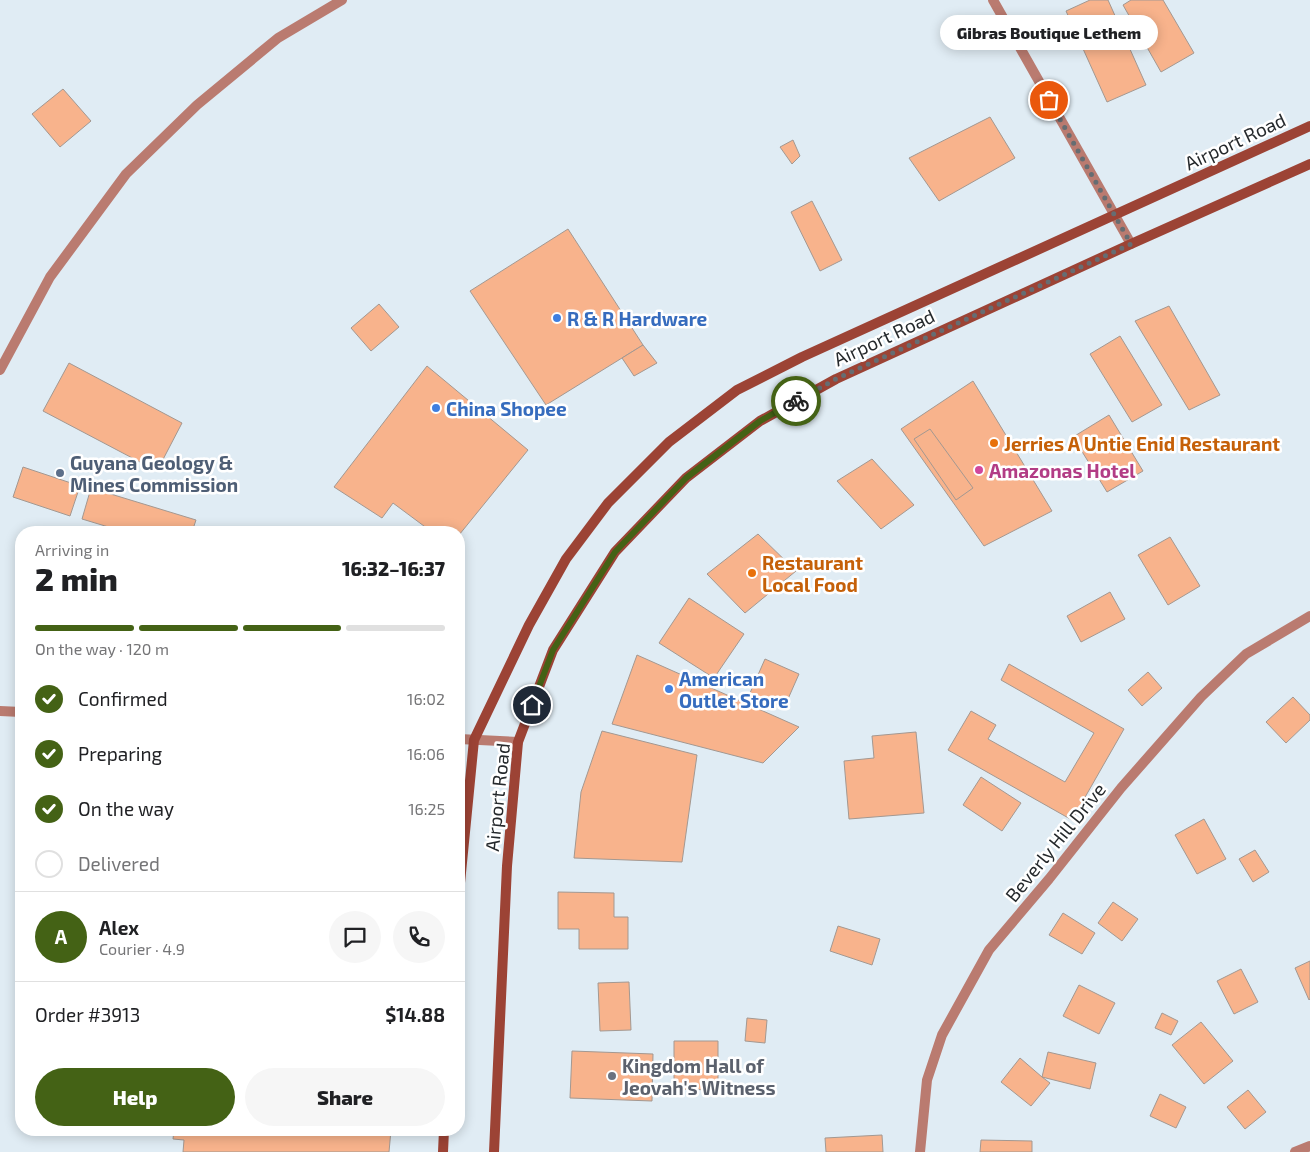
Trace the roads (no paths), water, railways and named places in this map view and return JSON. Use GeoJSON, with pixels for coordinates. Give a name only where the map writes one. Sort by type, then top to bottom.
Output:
{"type":"FeatureCollection","features":[{"type":"Feature","properties":{"kind":"street"},"geometry":{"type":"LineString","coordinates":[[0,370],[50,277],[126,174],[197,105],[278,38],[342,0]]}},
{"type":"Feature","properties":{"kind":"street"},"geometry":{"type":"LineString","coordinates":[[993,0],[1131,244]]}},
{"type":"Feature","properties":{"kind":"street","name":"Airport Road"},"geometry":{"type":"LineString","coordinates":[[465,832],[474,740],[528,625],[566,558],[608,503],[669,442],[737,390],[802,357],[1310,126]]}},
{"type":"Feature","properties":{"kind":"street","name":"Airport Road"},"geometry":{"type":"LineString","coordinates":[[494,1152],[507,866],[518,742],[553,650],[615,552],[686,478],[760,421],[836,379],[1310,164]]}},
{"type":"Feature","properties":{"kind":"street","name":"Beverly Hill Drive"},"geometry":{"type":"LineString","coordinates":[[920,1152],[928,1080],[942,1035],[989,950],[1049,879],[1121,788],[1201,696],[1246,654],[1310,616]]}},
{"type":"Feature","properties":{"kind":"street"},"geometry":{"type":"LineString","coordinates":[[0,711],[15,712]]}},
{"type":"Feature","properties":{"kind":"street"},"geometry":{"type":"LineString","coordinates":[[465,739],[518,742]]}},
{"type":"Feature","properties":{"kind":"street"},"geometry":{"type":"LineString","coordinates":[[443,1152],[444,1136]]}},
{"type":"Feature","properties":{"kind":"street"},"geometry":{"type":"LineString","coordinates":[[1295,1152],[1310,1146]]}},
{"type":"Feature","properties":{"kind":"place","name":"Gibras Boutique Lethem"},"geometry":{"type":"Point","coordinates":[1049,100]}},
{"type":"Feature","properties":{"kind":"place","name":"R & R Hardware"},"geometry":{"type":"Point","coordinates":[557,318]}},
{"type":"Feature","properties":{"kind":"place","name":"China Shopee"},"geometry":{"type":"Point","coordinates":[436,408]}},
{"type":"Feature","properties":{"kind":"place","name":"Jerries A Untie Enid Restaurant"},"geometry":{"type":"Point","coordinates":[994,443]}},
{"type":"Feature","properties":{"kind":"place","name":"Amazonas Hotel"},"geometry":{"type":"Point","coordinates":[979,470]}},
{"type":"Feature","properties":{"kind":"place","name":"Guyana Geology & Mines Commission"},"geometry":{"type":"Point","coordinates":[60,473]}},
{"type":"Feature","properties":{"kind":"place","name":"Restaurant Local Food"},"geometry":{"type":"Point","coordinates":[752,573]}},
{"type":"Feature","properties":{"kind":"place","name":"American Outlet Store"},"geometry":{"type":"Point","coordinates":[669,689]}},
{"type":"Feature","properties":{"kind":"place","name":"Kingdom Hall of Jeovah's Witness"},"geometry":{"type":"Point","coordinates":[612,1076]}}]}
